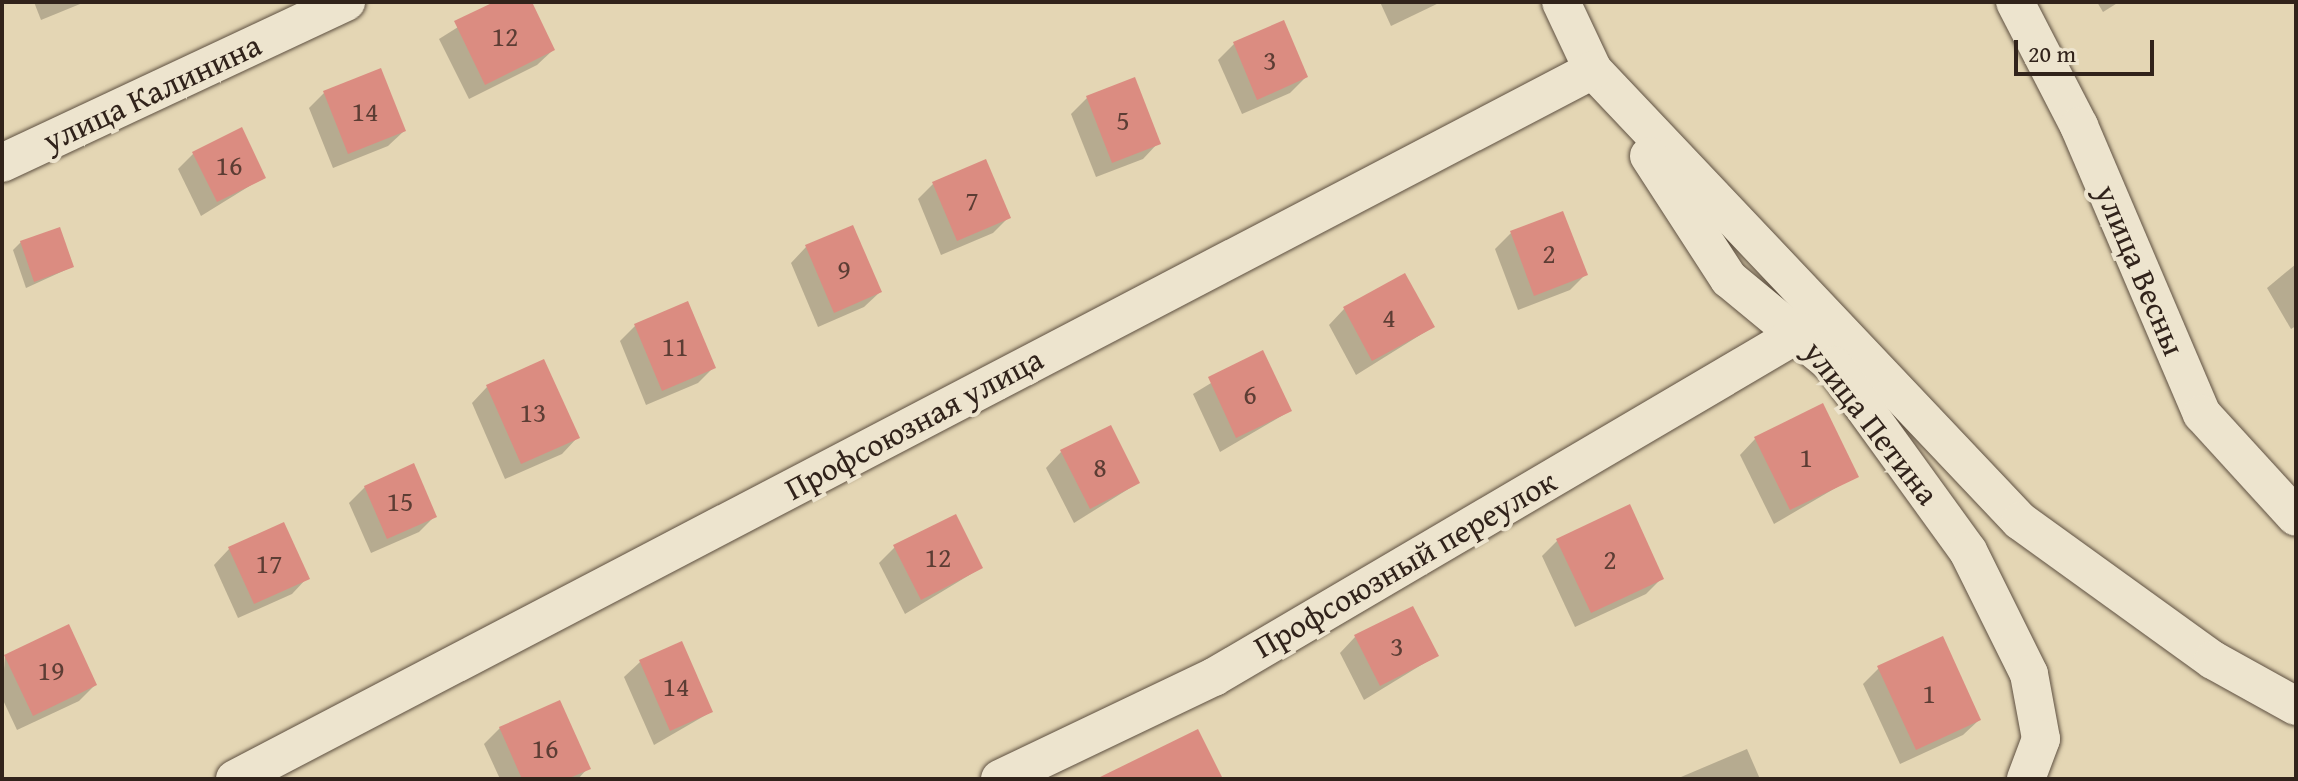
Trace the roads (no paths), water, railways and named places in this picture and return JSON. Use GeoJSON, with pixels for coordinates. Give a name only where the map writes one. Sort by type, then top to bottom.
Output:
{"type":"FeatureCollection","features":[{"type":"Feature","properties":{"kind":"street","name":"улица Калинина"},"geometry":{"type":"LineString","coordinates":[[2,163],[346,2]]}},
{"type":"Feature","properties":{"kind":"street"},"geometry":{"type":"LineString","coordinates":[[1561,2],[1593,70],[2020,521],[2213,660],[2296,706]]}},
{"type":"Feature","properties":{"kind":"street","name":"улица Весны"},"geometry":{"type":"LineString","coordinates":[[2015,2],[2079,126],[2202,414],[2296,517]]}},
{"type":"Feature","properties":{"kind":"street","name":"улица Петина"},"geometry":{"type":"LineString","coordinates":[[1593,70],[1729,279],[1801,332],[1968,551],[2029,674],[2041,739],[2026,779]]}},
{"type":"Feature","properties":{"kind":"street","name":"Профсоюзная улица"},"geometry":{"type":"LineString","coordinates":[[235,779],[1593,70]]}},
{"type":"Feature","properties":{"kind":"street","name":"Профсоюзный переулок"},"geometry":{"type":"LineString","coordinates":[[1000,779],[1214,677],[1801,332]]}}]}
